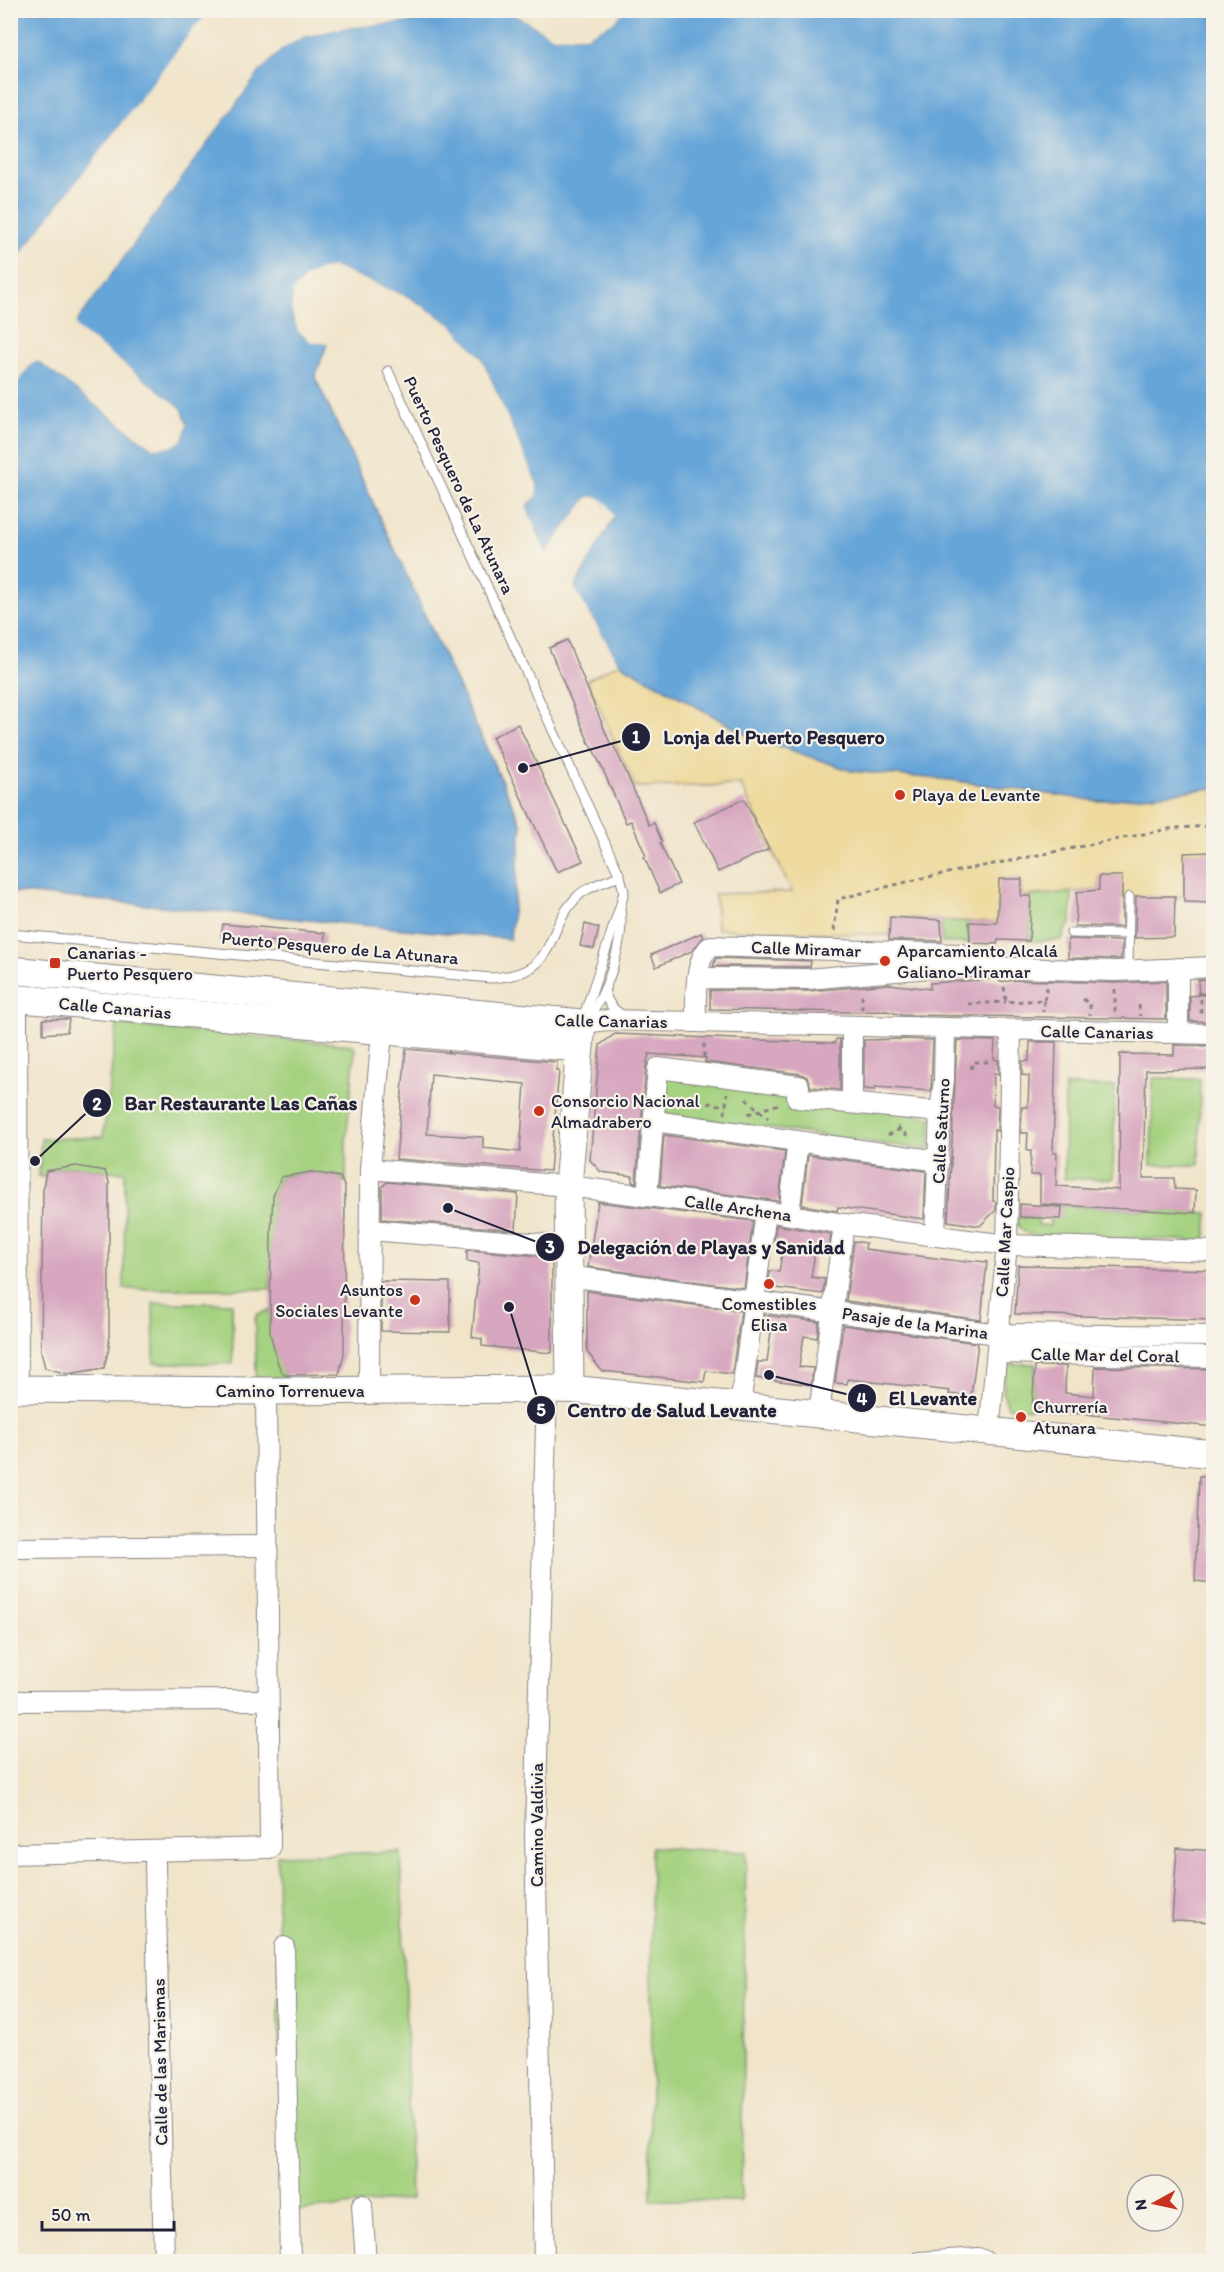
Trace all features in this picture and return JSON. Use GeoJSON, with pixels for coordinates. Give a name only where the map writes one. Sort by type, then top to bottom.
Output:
{"type":"FeatureCollection","features":[{"type":"Feature","properties":{"kind":"main road","name":"Calle Canarias"},"geometry":{"type":"LineString","coordinates":[[10,970],[580,1036]]}},
{"type":"Feature","properties":{"kind":"main road","name":"Calle Canarias"},"geometry":{"type":"LineString","coordinates":[[14,998],[382,1032],[580,1036]]}},
{"type":"Feature","properties":{"kind":"main road"},"geometry":{"type":"LineString","coordinates":[[559,1389],[568,1276],[568,1186],[580,1036]]}},
{"type":"Feature","properties":{"kind":"main road","name":"Camino Torrenueva"},"geometry":{"type":"LineString","coordinates":[[14,1389],[266,1391],[559,1389],[1214,1454]]}},
{"type":"Feature","properties":{"kind":"street","name":"Calle Miramar"},"geometry":{"type":"LineString","coordinates":[[700,1022],[698,980],[702,958],[711,946],[1028,956],[1041,959],[1046,969]]}},
{"type":"Feature","properties":{"kind":"street"},"geometry":{"type":"LineString","coordinates":[[698,980],[712,978],[808,979],[950,966],[1122,970],[1214,968]]}},
{"type":"Feature","properties":{"kind":"street"},"geometry":{"type":"LineString","coordinates":[[1178,968],[1178,1033]]}},
{"type":"Feature","properties":{"kind":"street"},"geometry":{"type":"LineString","coordinates":[[14,998],[14,1389]]}},
{"type":"Feature","properties":{"kind":"street","name":"Calle Canarias"},"geometry":{"type":"LineString","coordinates":[[580,1036],[608,1020],[1214,1034]]}},
{"type":"Feature","properties":{"kind":"street"},"geometry":{"type":"LineString","coordinates":[[857,1026],[859,1103]]}},
{"type":"Feature","properties":{"kind":"street","name":"Calle Saturno"},"geometry":{"type":"LineString","coordinates":[[935,1235],[945,1028]]}},
{"type":"Feature","properties":{"kind":"street","name":"Calle Mar Caspio"},"geometry":{"type":"LineString","coordinates":[[989,1432],[1007,1245],[1002,1097],[1010,1062],[1011,1030]]}},
{"type":"Feature","properties":{"kind":"street"},"geometry":{"type":"LineString","coordinates":[[369,1390],[370,1169],[382,1032]]}},
{"type":"Feature","properties":{"kind":"street"},"geometry":{"type":"LineString","coordinates":[[647,1196],[658,1068],[699,1073],[729,1080],[799,1086],[797,1098],[940,1112]]}},
{"type":"Feature","properties":{"kind":"street"},"geometry":{"type":"LineString","coordinates":[[654,1121],[722,1127],[939,1161]]}},
{"type":"Feature","properties":{"kind":"street"},"geometry":{"type":"LineString","coordinates":[[789,1214],[795,1140]]}},
{"type":"Feature","properties":{"kind":"street","name":"Calle Archena"},"geometry":{"type":"LineString","coordinates":[[370,1169],[568,1186],[1007,1245],[1214,1251]]}},
{"type":"Feature","properties":{"kind":"street"},"geometry":{"type":"LineString","coordinates":[[740,1407],[766,1211]]}},
{"type":"Feature","properties":{"kind":"street"},"geometry":{"type":"LineString","coordinates":[[819,1413],[844,1224]]}},
{"type":"Feature","properties":{"kind":"street"},"geometry":{"type":"LineString","coordinates":[[370,1230],[567,1246]]}},
{"type":"Feature","properties":{"kind":"street","name":"Pasaje de la Marina"},"geometry":{"type":"LineString","coordinates":[[568,1276],[832,1311],[998,1343]]}},
{"type":"Feature","properties":{"kind":"street","name":"Calle Mar del Coral"},"geometry":{"type":"LineString","coordinates":[[998,1343],[1214,1336]]}},
{"type":"Feature","properties":{"kind":"street","name":"Calle Mar del Coral"},"geometry":{"type":"LineString","coordinates":[[998,1343],[1214,1357]]}},
{"type":"Feature","properties":{"kind":"street","name":"Camino Valdivia"},"geometry":{"type":"LineString","coordinates":[[544,2262],[536,1833],[559,1389]]}},
{"type":"Feature","properties":{"kind":"street"},"geometry":{"type":"LineString","coordinates":[[10,1854],[270,1848],[266,1391]]}},
{"type":"Feature","properties":{"kind":"street"},"geometry":{"type":"LineString","coordinates":[[10,1548],[267,1546]]}},
{"type":"Feature","properties":{"kind":"street"},"geometry":{"type":"LineString","coordinates":[[10,1701],[268,1700]]}},
{"type":"Feature","properties":{"kind":"street","name":"Calle de las Marismas"},"geometry":{"type":"LineString","coordinates":[[155,1863],[164,2262]]}},
{"type":"Feature","properties":{"kind":"street"},"geometry":{"type":"LineString","coordinates":[[284,1947],[290,2262]]}},
{"type":"Feature","properties":{"kind":"street"},"geometry":{"type":"LineString","coordinates":[[362,2205],[366,2262]]}},
{"type":"Feature","properties":{"kind":"street"},"geometry":{"type":"LineString","coordinates":[[920,2262],[978,2258],[987,2262]]}},
{"type":"Feature","properties":{"kind":"lane","name":"Puerto Pesquero de La Atunara"},"geometry":{"type":"LineString","coordinates":[[388,371],[620,876],[624,892],[620,907]]}},
{"type":"Feature","properties":{"kind":"lane","name":"Puerto Pesquero de La Atunara"},"geometry":{"type":"LineString","coordinates":[[10,934],[491,978],[508,977],[535,966],[543,959],[567,910],[579,894],[620,876]]}},
{"type":"Feature","properties":{"kind":"lane"},"geometry":{"type":"LineString","coordinates":[[1122,970],[1128,934],[1129,897]]}},
{"type":"Feature","properties":{"kind":"lane"},"geometry":{"type":"LineString","coordinates":[[580,1036],[604,990],[621,939],[623,924],[620,907]]}},
{"type":"Feature","properties":{"kind":"lane"},"geometry":{"type":"LineString","coordinates":[[580,1036],[620,907]]}},
{"type":"Feature","properties":{"kind":"lane"},"geometry":{"type":"LineString","coordinates":[[1071,933],[1128,934]]}},
{"type":"Feature","properties":{"kind":"lane"},"geometry":{"type":"LineString","coordinates":[[604,990],[612,1007],[632,1021]]}},
{"type":"Feature","properties":{"kind":"path"},"geometry":{"type":"LineString","coordinates":[[832,949],[838,899],[923,878],[1174,828],[1214,826]]}},
{"type":"Feature","properties":{"kind":"path"},"geometry":{"type":"LineString","coordinates":[[1001,967],[1006,1002]]}},
{"type":"Feature","properties":{"kind":"path"},"geometry":{"type":"LineString","coordinates":[[1116,1032],[1122,970]]}},
{"type":"Feature","properties":{"kind":"path"},"geometry":{"type":"LineString","coordinates":[[857,1026],[862,973]]}},
{"type":"Feature","properties":{"kind":"path"},"geometry":{"type":"LineString","coordinates":[[1201,994],[1214,996]]}},
{"type":"Feature","properties":{"kind":"path"},"geometry":{"type":"LineString","coordinates":[[968,1004],[1044,1000],[1043,1031]]}},
{"type":"Feature","properties":{"kind":"path"},"geometry":{"type":"LineString","coordinates":[[688,1125],[691,1100],[699,1073],[700,1022]]}},
{"type":"Feature","properties":{"kind":"path"},"geometry":{"type":"LineString","coordinates":[[971,1070],[971,1065],[975,1062],[1010,1062]]}},
{"type":"Feature","properties":{"kind":"path"},"geometry":{"type":"LineString","coordinates":[[722,1127],[729,1080]]}},
{"type":"Feature","properties":{"kind":"path"},"geometry":{"type":"LineString","coordinates":[[729,1080],[795,1140]]}},
{"type":"Feature","properties":{"kind":"path"},"geometry":{"type":"LineString","coordinates":[[656,1095],[726,1106]]}},
{"type":"Feature","properties":{"kind":"path"},"geometry":{"type":"LineString","coordinates":[[722,1127],[760,1110],[797,1098]]}},
{"type":"Feature","properties":{"kind":"path"},"geometry":{"type":"LineString","coordinates":[[859,1103],[900,1129],[939,1161]]}},
{"type":"Feature","properties":{"kind":"path"},"geometry":{"type":"LineString","coordinates":[[860,1149],[910,1125]]}},
{"type":"Feature","properties":{"kind":"green space"},"geometry":{"type":"Polygon","coordinates":[[[1072,892],[1071,925],[1065,930],[1062,940],[1029,941],[1031,896],[1072,892]]]}},
{"type":"Feature","properties":{"kind":"green space"},"geometry":{"type":"Polygon","coordinates":[[[941,920],[969,922],[970,943],[942,943],[941,920]]]}},
{"type":"Feature","properties":{"kind":"green space"},"geometry":{"type":"Polygon","coordinates":[[[117,1025],[353,1045],[355,1050],[346,1141],[346,1182],[340,1177],[311,1172],[281,1177],[273,1196],[270,1289],[124,1289],[125,1172],[76,1166],[46,1171],[44,1178],[39,1176],[41,1139],[103,1137],[117,1025]]]}},
{"type":"Feature","properties":{"kind":"green space"},"geometry":{"type":"Polygon","coordinates":[[[663,1071],[932,1117],[929,1150],[658,1113],[663,1071]]]}},
{"type":"Feature","properties":{"kind":"green space"},"geometry":{"type":"Polygon","coordinates":[[[1153,1078],[1200,1079],[1199,1165],[1151,1165],[1153,1078]]]}},
{"type":"Feature","properties":{"kind":"green space"},"geometry":{"type":"Polygon","coordinates":[[[1065,1086],[1115,1086],[1113,1179],[1064,1179],[1065,1086]]]}},
{"type":"Feature","properties":{"kind":"green space"},"geometry":{"type":"Polygon","coordinates":[[[1051,1205],[1208,1213],[1206,1236],[1203,1241],[1033,1235],[1021,1229],[1015,1217],[1038,1218],[1038,1225],[1050,1226],[1051,1205]]]}},
{"type":"Feature","properties":{"kind":"green space"},"geometry":{"type":"Polygon","coordinates":[[[153,1303],[232,1303],[233,1364],[154,1363],[153,1303]]]}},
{"type":"Feature","properties":{"kind":"green space"},"geometry":{"type":"Polygon","coordinates":[[[270,1310],[274,1346],[286,1379],[256,1378],[255,1318],[258,1314],[270,1310]]]}},
{"type":"Feature","properties":{"kind":"green space"},"geometry":{"type":"Polygon","coordinates":[[[1006,1364],[1035,1364],[1032,1409],[1008,1407],[1003,1393],[1006,1364]]]}},
{"type":"Feature","properties":{"kind":"green space"},"geometry":{"type":"Polygon","coordinates":[[[651,1847],[746,1852],[741,2201],[651,2200],[651,1847]]]}},
{"type":"Feature","properties":{"kind":"green space"},"geometry":{"type":"Polygon","coordinates":[[[401,1852],[411,2199],[297,2211],[280,2095],[277,1855],[401,1852]]]}},
{"type":"Feature","properties":{"kind":"sand","name":"Playa de Levante"},"geometry":{"type":"Polygon","coordinates":[[[619,663],[749,736],[852,771],[951,780],[1098,801],[1213,788],[1213,852],[1184,853],[1184,897],[1121,896],[1121,876],[1099,876],[1099,890],[1021,896],[1021,879],[1000,879],[997,923],[890,917],[890,935],[717,929],[715,894],[792,892],[741,785],[635,787],[587,680],[619,663]]]}},
{"type":"Feature","properties":{"kind":"water"},"geometry":{"type":"Polygon","coordinates":[[[624,10],[1213,11],[1213,788],[1098,801],[951,780],[852,771],[749,736],[619,663],[574,587],[614,517],[598,497],[588,497],[546,553],[526,506],[537,496],[537,484],[481,357],[452,325],[408,297],[334,267],[310,275],[297,286],[291,302],[293,319],[302,334],[309,340],[327,344],[315,377],[522,825],[510,939],[11,892],[10,391],[33,362],[39,362],[153,448],[172,447],[182,440],[187,425],[181,408],[76,328],[76,322],[259,72],[281,50],[303,37],[343,28],[511,12],[553,37],[587,36],[612,23],[624,10]]]}},
{"type":"Feature","properties":{"kind":"water"},"geometry":{"type":"Polygon","coordinates":[[[11,11],[213,11],[197,25],[11,267],[11,11]]]}},
{"type":"Feature","properties":{"kind":"pier"},"geometry":{"type":"Polygon","coordinates":[[[216,10],[199,27],[10,270],[197,24],[216,10]]]}},
{"type":"Feature","properties":{"kind":"pier"},"geometry":{"type":"Polygon","coordinates":[[[514,10],[554,34],[586,33],[610,21],[620,10],[624,11],[612,23],[586,36],[553,37],[511,12],[343,28],[303,37],[281,50],[259,72],[76,322],[77,328],[181,408],[187,425],[182,440],[172,447],[153,448],[39,362],[33,362],[11,391],[10,387],[31,360],[40,359],[154,445],[171,444],[180,438],[183,425],[179,410],[75,330],[73,321],[256,70],[279,47],[303,34],[342,25],[514,10]]]}},
{"type":"Feature","properties":{"kind":"pier"},"geometry":{"type":"Polygon","coordinates":[[[334,267],[408,297],[452,325],[481,357],[537,484],[537,496],[526,506],[546,553],[588,497],[598,497],[608,504],[614,516],[574,587],[619,663],[617,665],[571,587],[610,516],[605,506],[597,500],[589,500],[548,555],[544,555],[523,506],[534,495],[534,484],[479,358],[450,328],[407,299],[333,270],[307,279],[296,293],[294,311],[300,329],[312,339],[328,341],[327,344],[311,342],[298,331],[291,311],[293,291],[305,277],[318,270],[334,267]]]}},
{"type":"Feature","properties":{"kind":"building"},"geometry":{"type":"Polygon","coordinates":[[[567,640],[611,745],[613,744],[649,825],[654,823],[662,842],[660,843],[679,884],[660,893],[631,821],[626,823],[549,648],[567,640]]]}},
{"type":"Feature","properties":{"kind":"building"},"geometry":{"type":"Polygon","coordinates":[[[518,724],[583,861],[557,872],[492,737],[518,724]]]}},
{"type":"Feature","properties":{"kind":"building"},"geometry":{"type":"Polygon","coordinates":[[[744,799],[769,849],[718,872],[694,822],[744,799]]]}},
{"type":"Feature","properties":{"kind":"building"},"geometry":{"type":"Polygon","coordinates":[[[1214,852],[1214,903],[1184,902],[1184,853],[1214,852]]]}},
{"type":"Feature","properties":{"kind":"building"},"geometry":{"type":"Polygon","coordinates":[[[1099,876],[1122,876],[1122,927],[1075,926],[1077,892],[1099,890],[1099,876]]]}},
{"type":"Feature","properties":{"kind":"building"},"geometry":{"type":"Polygon","coordinates":[[[999,879],[1022,879],[1021,896],[1031,896],[1029,941],[998,940],[997,944],[970,943],[969,922],[997,923],[999,879]]]}},
{"type":"Feature","properties":{"kind":"building"},"geometry":{"type":"Polygon","coordinates":[[[1136,896],[1175,896],[1174,937],[1135,938],[1136,896]]]}},
{"type":"Feature","properties":{"kind":"building"},"geometry":{"type":"Polygon","coordinates":[[[890,917],[941,920],[942,941],[889,940],[890,917]]]}},
{"type":"Feature","properties":{"kind":"building"},"geometry":{"type":"Polygon","coordinates":[[[223,924],[325,933],[324,946],[221,937],[223,924]]]}},
{"type":"Feature","properties":{"kind":"building"},"geometry":{"type":"Polygon","coordinates":[[[585,924],[599,928],[594,949],[580,946],[585,924]]]}},
{"type":"Feature","properties":{"kind":"building"},"geometry":{"type":"Polygon","coordinates":[[[701,933],[703,938],[692,951],[656,967],[651,955],[701,933]]]}},
{"type":"Feature","properties":{"kind":"building"},"geometry":{"type":"Polygon","coordinates":[[[1068,939],[1122,941],[1121,959],[1068,958],[1068,939]]]}},
{"type":"Feature","properties":{"kind":"building"},"geometry":{"type":"Polygon","coordinates":[[[716,958],[811,961],[810,967],[713,966],[716,958]]]}},
{"type":"Feature","properties":{"kind":"building"},"geometry":{"type":"Polygon","coordinates":[[[997,979],[1000,982],[1015,980],[1115,983],[1166,981],[1166,1019],[902,1015],[887,1011],[710,1009],[710,990],[808,991],[889,984],[930,989],[930,983],[997,979]]]}},
{"type":"Feature","properties":{"kind":"building"},"geometry":{"type":"Polygon","coordinates":[[[1214,979],[1214,1022],[1190,1021],[1190,996],[1199,995],[1198,980],[1214,979]]]}},
{"type":"Feature","properties":{"kind":"building"},"geometry":{"type":"Polygon","coordinates":[[[43,1019],[69,1019],[67,1032],[43,1034],[43,1019]]]}},
{"type":"Feature","properties":{"kind":"building"},"geometry":{"type":"Polygon","coordinates":[[[615,1034],[835,1043],[836,1039],[840,1039],[840,1090],[811,1087],[807,1077],[801,1074],[705,1062],[706,1058],[649,1054],[636,1183],[632,1182],[633,1176],[601,1172],[590,1160],[600,1045],[615,1034]]]}},
{"type":"Feature","properties":{"kind":"building"},"geometry":{"type":"Polygon","coordinates":[[[864,1040],[933,1040],[931,1091],[875,1087],[875,1090],[864,1089],[864,1040]]]}},
{"type":"Feature","properties":{"kind":"building"},"geometry":{"type":"Polygon","coordinates":[[[957,1040],[995,1041],[994,1059],[998,1060],[998,1074],[994,1073],[993,1105],[998,1106],[997,1131],[994,1130],[993,1201],[996,1202],[996,1210],[980,1226],[948,1221],[957,1040]]]}},
{"type":"Feature","properties":{"kind":"building"},"geometry":{"type":"Polygon","coordinates":[[[1030,1042],[1056,1042],[1053,1153],[1057,1153],[1056,1186],[1119,1190],[1120,1054],[1174,1055],[1174,1045],[1214,1046],[1214,1069],[1146,1070],[1143,1178],[1174,1178],[1175,1189],[1196,1190],[1195,1213],[1040,1204],[1040,1175],[1030,1175],[1031,1151],[1027,1151],[1028,1133],[1021,1133],[1022,1107],[1028,1107],[1029,1076],[1022,1075],[1022,1061],[1029,1061],[1030,1042]]]}},
{"type":"Feature","properties":{"kind":"building"},"geometry":{"type":"Polygon","coordinates":[[[406,1049],[557,1062],[556,1071],[559,1071],[550,1171],[396,1159],[406,1049]],[[431,1074],[427,1134],[483,1137],[483,1148],[520,1152],[525,1084],[431,1074]]]}},
{"type":"Feature","properties":{"kind":"building"},"geometry":{"type":"Polygon","coordinates":[[[664,1135],[785,1151],[779,1201],[660,1186],[664,1135]]]}},
{"type":"Feature","properties":{"kind":"building"},"geometry":{"type":"Polygon","coordinates":[[[808,1155],[926,1171],[924,1219],[838,1207],[837,1211],[802,1205],[808,1155]]]}},
{"type":"Feature","properties":{"kind":"building"},"geometry":{"type":"Polygon","coordinates":[[[76,1166],[105,1171],[109,1182],[109,1348],[104,1368],[68,1374],[45,1368],[41,1351],[43,1188],[46,1171],[76,1166]]]}},
{"type":"Feature","properties":{"kind":"building"},"geometry":{"type":"Polygon","coordinates":[[[311,1172],[340,1177],[345,1188],[344,1354],[339,1374],[284,1375],[278,1364],[270,1333],[273,1196],[281,1177],[311,1172]]]}},
{"type":"Feature","properties":{"kind":"building"},"geometry":{"type":"Polygon","coordinates":[[[387,1182],[518,1194],[516,1230],[382,1219],[382,1187],[387,1182]]]}},
{"type":"Feature","properties":{"kind":"building"},"geometry":{"type":"Polygon","coordinates":[[[598,1202],[753,1221],[744,1288],[588,1267],[598,1202]]]}},
{"type":"Feature","properties":{"kind":"building"},"geometry":{"type":"Polygon","coordinates":[[[1020,1204],[1062,1207],[1061,1219],[1020,1217],[1020,1204]]]}},
{"type":"Feature","properties":{"kind":"building"},"geometry":{"type":"Polygon","coordinates":[[[776,1225],[831,1234],[829,1248],[816,1246],[811,1277],[825,1279],[823,1294],[768,1287],[770,1271],[779,1272],[784,1242],[774,1240],[776,1225]]]}},
{"type":"Feature","properties":{"kind":"building"},"geometry":{"type":"Polygon","coordinates":[[[854,1241],[866,1243],[865,1249],[966,1262],[966,1260],[987,1262],[981,1320],[846,1301],[854,1241]]]}},
{"type":"Feature","properties":{"kind":"building"},"geometry":{"type":"Polygon","coordinates":[[[467,1250],[552,1257],[552,1353],[482,1346],[482,1339],[472,1337],[479,1263],[467,1261],[467,1250]]]}},
{"type":"Feature","properties":{"kind":"building"},"geometry":{"type":"Polygon","coordinates":[[[1018,1265],[1214,1270],[1214,1320],[1015,1314],[1018,1265]]]}},
{"type":"Feature","properties":{"kind":"building","name":"Asuntos Sociales Levante"},"geometry":{"type":"Polygon","coordinates":[[[381,1281],[450,1282],[450,1332],[381,1331],[381,1281]]]}},
{"type":"Feature","properties":{"kind":"building"},"geometry":{"type":"Polygon","coordinates":[[[587,1291],[741,1311],[732,1374],[706,1371],[704,1382],[602,1371],[587,1352],[587,1291]]]}},
{"type":"Feature","properties":{"kind":"building"},"geometry":{"type":"Polygon","coordinates":[[[764,1315],[819,1322],[817,1338],[804,1336],[799,1367],[813,1368],[811,1385],[756,1378],[758,1362],[767,1362],[771,1331],[762,1330],[764,1315]]]}},
{"type":"Feature","properties":{"kind":"building"},"geometry":{"type":"Polygon","coordinates":[[[843,1325],[978,1343],[971,1396],[949,1394],[950,1391],[848,1379],[847,1384],[835,1383],[843,1325]]]}},
{"type":"Feature","properties":{"kind":"building"},"geometry":{"type":"Polygon","coordinates":[[[1035,1366],[1066,1366],[1065,1393],[1094,1396],[1095,1367],[1214,1369],[1214,1427],[1032,1409],[1035,1366]]]}},
{"type":"Feature","properties":{"kind":"building"},"geometry":{"type":"Polygon","coordinates":[[[1199,1476],[1214,1477],[1214,1583],[1195,1581],[1199,1476]]]}},
{"type":"Feature","properties":{"kind":"building"},"geometry":{"type":"Polygon","coordinates":[[[1177,1848],[1214,1851],[1214,1922],[1172,1920],[1177,1848]]]}},
{"type":"Feature","properties":{"kind":"place","name":"Lonja del Puerto Pesquero"},"geometry":{"type":"Point","coordinates":[523,768]}},
{"type":"Feature","properties":{"kind":"place","name":"Playa de Levante"},"geometry":{"type":"Point","coordinates":[900,795]}},
{"type":"Feature","properties":{"kind":"place","name":"Aparcamiento Alcalá Galiano-Miramar"},"geometry":{"type":"Point","coordinates":[885,961]}},
{"type":"Feature","properties":{"kind":"place","name":"Canarias - Puerto Pesquero"},"geometry":{"type":"Point","coordinates":[55,963]}},
{"type":"Feature","properties":{"kind":"place","name":"Consorcio Nacional Almadrabero"},"geometry":{"type":"Point","coordinates":[539,1111]}},
{"type":"Feature","properties":{"kind":"place","name":"Bar Restaurante Las Cañas"},"geometry":{"type":"Point","coordinates":[35,1161]}},
{"type":"Feature","properties":{"kind":"place","name":"Delegación de Playas y Sanidad"},"geometry":{"type":"Point","coordinates":[448,1208]}},
{"type":"Feature","properties":{"kind":"place","name":"Comestibles Elisa"},"geometry":{"type":"Point","coordinates":[769,1284]}},
{"type":"Feature","properties":{"kind":"place","name":"Asuntos Sociales Levante"},"geometry":{"type":"Point","coordinates":[415,1300]}},
{"type":"Feature","properties":{"kind":"place","name":"Centro de Salud Levante"},"geometry":{"type":"Point","coordinates":[509,1307]}},
{"type":"Feature","properties":{"kind":"place","name":"El Levante"},"geometry":{"type":"Point","coordinates":[769,1375]}},
{"type":"Feature","properties":{"kind":"place","name":"Churrería Atunara"},"geometry":{"type":"Point","coordinates":[1021,1417]}}]}
